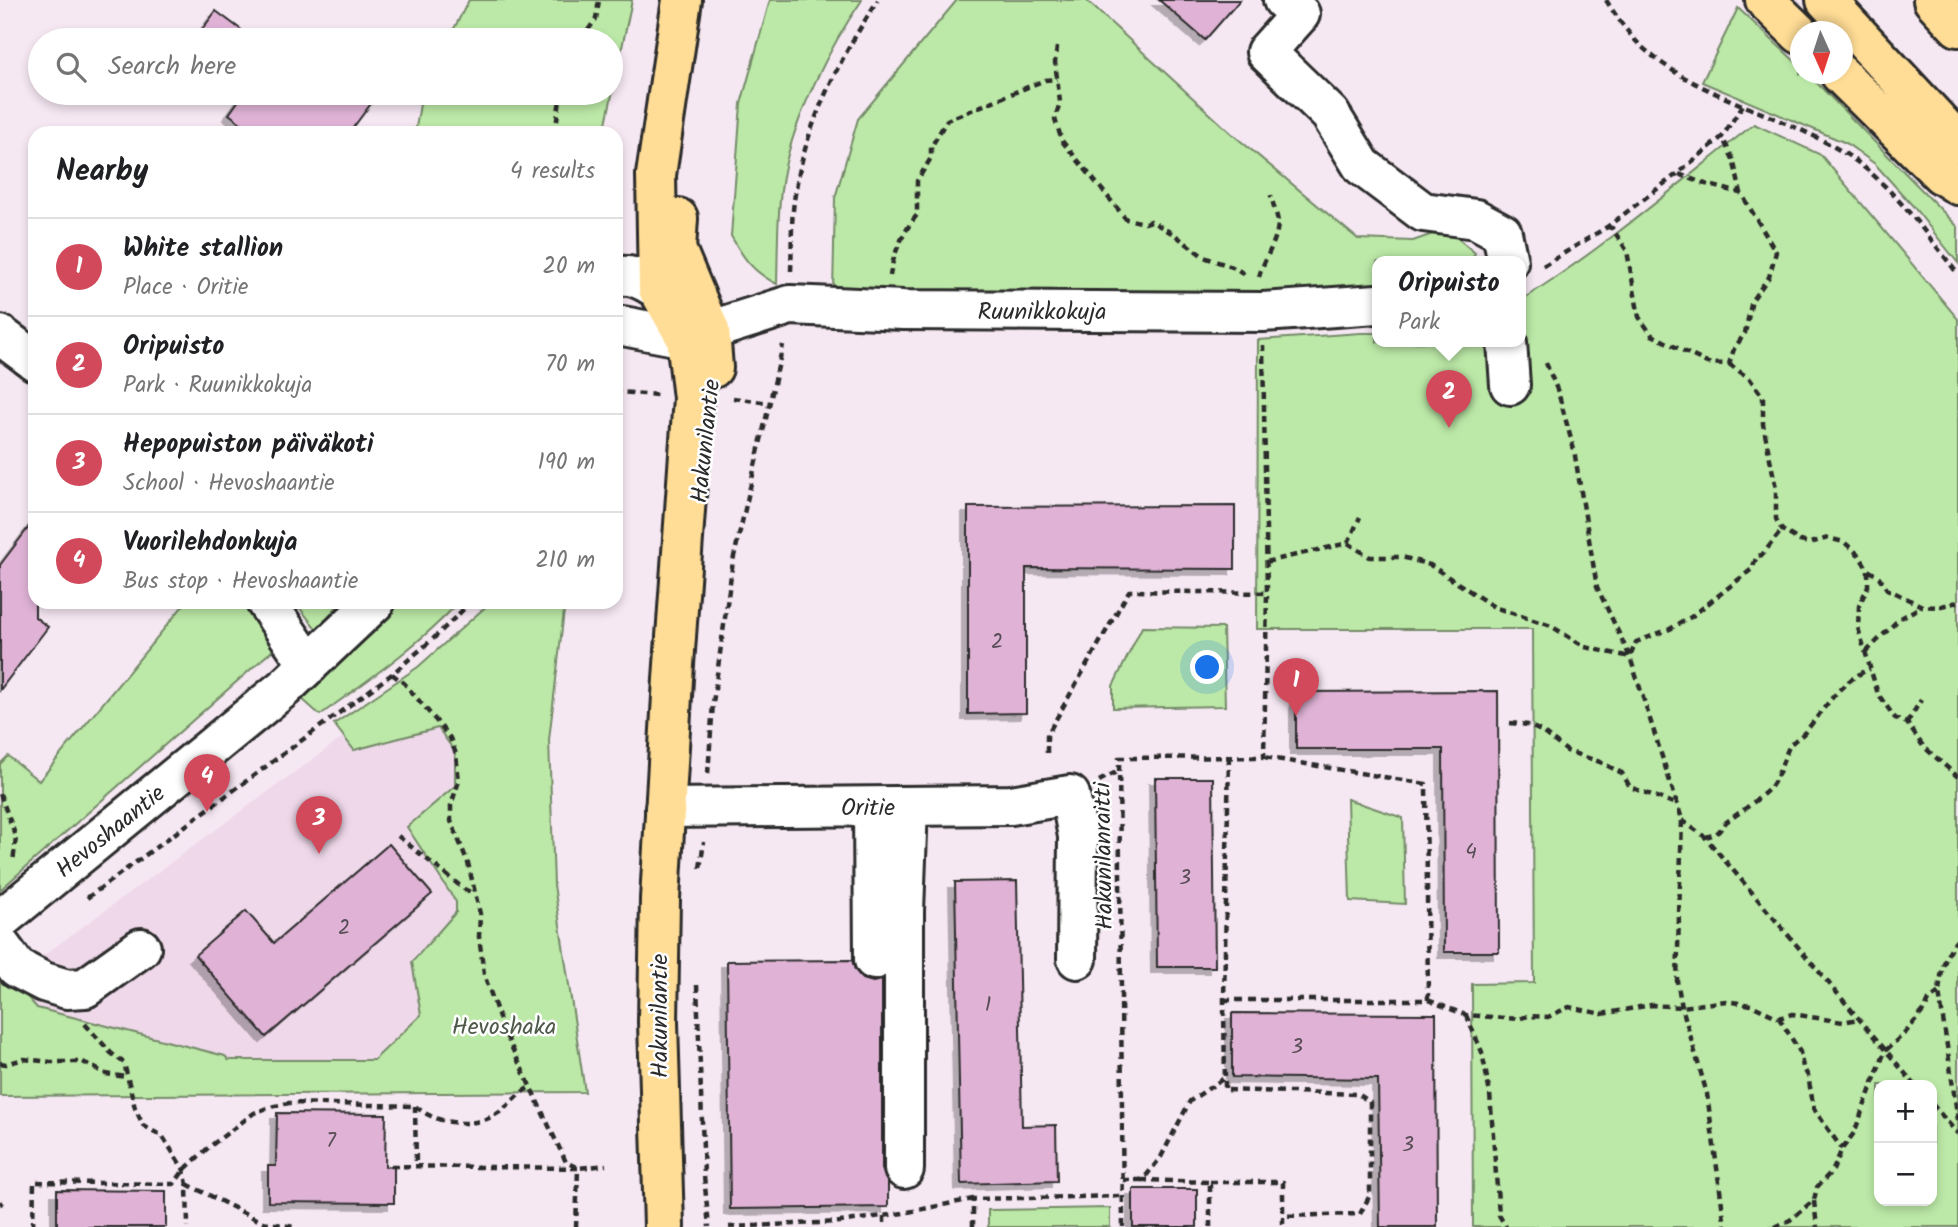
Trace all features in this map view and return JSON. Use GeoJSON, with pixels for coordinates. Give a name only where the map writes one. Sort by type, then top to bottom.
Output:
{"type":"FeatureCollection","features":[{"type":"Feature","properties":{"kind":"main road"},"geometry":{"type":"LineString","coordinates":[[658,289],[656,176],[682,0]]}},
{"type":"Feature","properties":{"kind":"main road","name":"Hakunilantie"},"geometry":{"type":"LineString","coordinates":[[664,1227],[658,1022],[665,808],[673,679],[714,396],[676,249],[687,85],[702,0]]}},
{"type":"Feature","properties":{"kind":"main road"},"geometry":{"type":"LineString","coordinates":[[1765,0],[1790,24]]}},
{"type":"Feature","properties":{"kind":"main road"},"geometry":{"type":"LineString","coordinates":[[1826,0],[1958,142]]}},
{"type":"Feature","properties":{"kind":"main road"},"geometry":{"type":"LineString","coordinates":[[1933,0],[1958,27]]}},
{"type":"Feature","properties":{"kind":"main road"},"geometry":{"type":"LineString","coordinates":[[1850,84],[1941,174],[1958,185]]}},
{"type":"Feature","properties":{"kind":"street"},"geometry":{"type":"LineString","coordinates":[[1283,0],[1300,14],[1266,52],[1331,114],[1362,166],[1423,212],[1476,219],[1502,233],[1516,256]]}},
{"type":"Feature","properties":{"kind":"street"},"geometry":{"type":"LineString","coordinates":[[623,275],[658,289],[698,334]]}},
{"type":"Feature","properties":{"kind":"street","name":"Ruunikkokuja"},"geometry":{"type":"LineString","coordinates":[[698,334],[790,305],[885,309],[1263,312],[1372,304]]}},
{"type":"Feature","properties":{"kind":"street"},"geometry":{"type":"LineString","coordinates":[[623,326],[698,334]]}},
{"type":"Feature","properties":{"kind":"street"},"geometry":{"type":"LineString","coordinates":[[0,335],[28,356]]}},
{"type":"Feature","properties":{"kind":"street"},"geometry":{"type":"LineString","coordinates":[[1507,347],[1510,385]]}},
{"type":"Feature","properties":{"kind":"street"},"geometry":{"type":"LineString","coordinates":[[270,609],[309,665]]}},
{"type":"Feature","properties":{"kind":"street","name":"Hevoshaantie"},"geometry":{"type":"LineString","coordinates":[[7,914],[204,755],[309,665],[367,609]]}},
{"type":"Feature","properties":{"kind":"street","name":"Oritie"},"geometry":{"type":"LineString","coordinates":[[665,808],[1011,805],[1070,795],[1078,836],[1077,959]]}},
{"type":"Feature","properties":{"kind":"street"},"geometry":{"type":"LineString","coordinates":[[874,960],[890,806]]}},
{"type":"Feature","properties":{"kind":"street"},"geometry":{"type":"LineString","coordinates":[[890,806],[904,898],[904,1169]]}},
{"type":"Feature","properties":{"kind":"street"},"geometry":{"type":"LineString","coordinates":[[0,945],[17,968],[44,982],[67,989],[85,988],[141,948]]}},
{"type":"Feature","properties":{"kind":"path"},"geometry":{"type":"LineString","coordinates":[[590,28],[596,19],[599,0]]}},
{"type":"Feature","properties":{"kind":"path"},"geometry":{"type":"LineString","coordinates":[[699,874],[707,808],[713,703],[733,561],[787,329],[794,203],[811,128],[833,74],[878,0]]}},
{"type":"Feature","properties":{"kind":"path"},"geometry":{"type":"LineString","coordinates":[[1606,0],[1640,46],[1676,73],[1801,129],[1867,168],[1915,220],[1958,275]]}},
{"type":"Feature","properties":{"kind":"path"},"geometry":{"type":"LineString","coordinates":[[1057,47],[1055,62],[1060,102],[1055,119],[1062,141],[1126,219],[1145,223],[1151,221],[1204,257],[1235,268],[1259,284],[1262,265],[1272,249],[1278,224],[1271,195]]}},
{"type":"Feature","properties":{"kind":"path"},"geometry":{"type":"LineString","coordinates":[[885,309],[892,265],[906,229],[917,215],[917,181],[931,158],[931,147],[947,120],[1045,80],[1058,79]]}},
{"type":"Feature","properties":{"kind":"path"},"geometry":{"type":"LineString","coordinates":[[556,126],[559,105]]}},
{"type":"Feature","properties":{"kind":"path"},"geometry":{"type":"LineString","coordinates":[[1526,264],[1607,227],[1722,137],[1743,105]]}},
{"type":"Feature","properties":{"kind":"path"},"geometry":{"type":"LineString","coordinates":[[1722,137],[1733,159],[1741,193],[1776,252],[1765,284],[1752,300],[1745,333],[1734,349],[1729,364]]}},
{"type":"Feature","properties":{"kind":"path"},"geometry":{"type":"LineString","coordinates":[[1677,174],[1702,184],[1741,193]]}},
{"type":"Feature","properties":{"kind":"path"},"geometry":{"type":"LineString","coordinates":[[1607,227],[1612,228],[1627,251],[1639,317],[1652,335],[1707,363],[1729,364],[1750,379],[1763,397],[1763,424],[1776,488],[1776,519],[1782,530],[1800,541],[1810,543],[1828,538],[1844,542],[1859,555],[1868,570],[1879,577],[1887,589],[1922,606],[1937,607],[1958,601]]}},
{"type":"Feature","properties":{"kind":"path"},"geometry":{"type":"LineString","coordinates":[[1263,312],[1267,593],[1264,757]]}},
{"type":"Feature","properties":{"kind":"path"},"geometry":{"type":"LineString","coordinates":[[1544,358],[1558,392],[1574,450],[1597,587],[1630,657],[1682,819],[1677,981],[1707,1094],[1725,1227]]}},
{"type":"Feature","properties":{"kind":"path"},"geometry":{"type":"LineString","coordinates":[[1348,543],[1360,517]]}},
{"type":"Feature","properties":{"kind":"path"},"geometry":{"type":"LineString","coordinates":[[1630,657],[1636,642],[1670,629],[1691,617],[1752,569],[1758,556],[1762,555],[1782,530]]}},
{"type":"Feature","properties":{"kind":"path"},"geometry":{"type":"LineString","coordinates":[[1266,562],[1348,543],[1370,557],[1402,557],[1430,565],[1494,607],[1551,626],[1585,647],[1630,657]]}},
{"type":"Feature","properties":{"kind":"path"},"geometry":{"type":"LineString","coordinates":[[1868,570],[1868,586],[1859,606],[1858,617],[1878,694],[1895,718],[1907,723],[1923,746],[1958,777]]}},
{"type":"Feature","properties":{"kind":"path"},"geometry":{"type":"LineString","coordinates":[[1047,753],[1047,735],[1129,592],[1267,593]]}},
{"type":"Feature","properties":{"kind":"path"},"geometry":{"type":"LineString","coordinates":[[1866,652],[1899,620],[1922,606]]}},
{"type":"Feature","properties":{"kind":"path"},"geometry":{"type":"LineString","coordinates":[[85,900],[392,674],[464,609]]}},
{"type":"Feature","properties":{"kind":"path"},"geometry":{"type":"LineString","coordinates":[[1704,837],[1723,830],[1727,821],[1740,814],[1768,790],[1793,742],[1804,734],[1822,708],[1849,681],[1870,669]]}},
{"type":"Feature","properties":{"kind":"path"},"geometry":{"type":"LineString","coordinates":[[392,674],[404,683],[450,738],[456,754],[459,781],[451,805],[451,821],[468,863],[480,914],[479,937],[484,974],[503,1029],[566,1162],[578,1168]]}},
{"type":"Feature","properties":{"kind":"path"},"geometry":{"type":"LineString","coordinates":[[1907,723],[1921,700]]}},
{"type":"Feature","properties":{"kind":"path"},"geometry":{"type":"LineString","coordinates":[[1510,723],[1528,725],[1567,751],[1600,761],[1622,773],[1630,787],[1677,805]]}},
{"type":"Feature","properties":{"kind":"path"},"geometry":{"type":"LineString","coordinates":[[1229,757],[1225,1090],[1358,1094],[1370,1102],[1370,1195],[1360,1214],[1283,1216]]}},
{"type":"Feature","properties":{"kind":"path","name":"Hakunilanraitti"},"geometry":{"type":"LineString","coordinates":[[1123,1227],[1119,758],[1264,757],[1426,784],[1428,1000]]}},
{"type":"Feature","properties":{"kind":"path"},"geometry":{"type":"LineString","coordinates":[[0,793],[16,837],[7,914]]}},
{"type":"Feature","properties":{"kind":"path"},"geometry":{"type":"LineString","coordinates":[[1682,819],[1704,837],[1911,1080]]}},
{"type":"Feature","properties":{"kind":"path"},"geometry":{"type":"LineString","coordinates":[[398,836],[474,894]]}},
{"type":"Feature","properties":{"kind":"path"},"geometry":{"type":"LineString","coordinates":[[1958,939],[1948,951],[1939,992],[1958,1120]]}},
{"type":"Feature","properties":{"kind":"path"},"geometry":{"type":"LineString","coordinates":[[697,982],[704,1176],[709,1227]]}},
{"type":"Feature","properties":{"kind":"path"},"geometry":{"type":"LineString","coordinates":[[67,989],[82,1021],[111,1053],[124,1063],[135,1108],[143,1125],[163,1137],[184,1170],[188,1227]]}},
{"type":"Feature","properties":{"kind":"path"},"geometry":{"type":"LineString","coordinates":[[1818,1227],[1814,1200],[1817,1187],[1833,1170],[1842,1149],[1854,1133],[1885,1051],[1906,1032],[1929,1000],[1939,992]]}},
{"type":"Feature","properties":{"kind":"path"},"geometry":{"type":"LineString","coordinates":[[1224,1000],[1428,1000],[1466,1015],[1518,1019],[1528,1016],[1548,1017],[1569,1007],[1602,1014],[1651,1005],[1682,1007],[1726,1000],[1751,1005],[1780,1018],[1800,1052],[1814,1109],[1842,1149]]}},
{"type":"Feature","properties":{"kind":"path"},"geometry":{"type":"LineString","coordinates":[[1780,1018],[1792,1014],[1833,1021],[1858,1019]]}},
{"type":"Feature","properties":{"kind":"path"},"geometry":{"type":"LineString","coordinates":[[1466,1015],[1482,1052],[1490,1094],[1499,1215],[1506,1227]]}},
{"type":"Feature","properties":{"kind":"path"},"geometry":{"type":"LineString","coordinates":[[0,1063],[24,1059],[83,1062],[106,1074],[127,1077]]}},
{"type":"Feature","properties":{"kind":"path"},"geometry":{"type":"LineString","coordinates":[[1140,1180],[1153,1169],[1161,1157],[1190,1101],[1225,1077]]}},
{"type":"Feature","properties":{"kind":"path"},"geometry":{"type":"LineString","coordinates":[[33,1227],[34,1182],[174,1184],[184,1170],[209,1147],[254,1114],[270,1107],[289,1104],[415,1106],[442,1122],[449,1123],[488,1118],[530,1087]]}},
{"type":"Feature","properties":{"kind":"path"},"geometry":{"type":"LineString","coordinates":[[415,1106],[416,1166]]}},
{"type":"Feature","properties":{"kind":"path"},"geometry":{"type":"LineString","coordinates":[[1937,1110],[1958,1134]]}},
{"type":"Feature","properties":{"kind":"path"},"geometry":{"type":"LineString","coordinates":[[391,1166],[606,1166]]}},
{"type":"Feature","properties":{"kind":"path"},"geometry":{"type":"LineString","coordinates":[[576,1227],[578,1168]]}},
{"type":"Feature","properties":{"kind":"path"},"geometry":{"type":"LineString","coordinates":[[1123,1180],[1283,1182],[1283,1227]]}},
{"type":"Feature","properties":{"kind":"path"},"geometry":{"type":"LineString","coordinates":[[1210,1182],[1210,1227]]}},
{"type":"Feature","properties":{"kind":"path"},"geometry":{"type":"LineString","coordinates":[[187,1184],[262,1222],[295,1227]]}},
{"type":"Feature","properties":{"kind":"path"},"geometry":{"type":"LineString","coordinates":[[729,1227],[841,1222],[973,1199],[1123,1196]]}},
{"type":"Feature","properties":{"kind":"path"},"geometry":{"type":"LineString","coordinates":[[973,1199],[973,1227]]}},
{"type":"Feature","properties":{"kind":"path"},"geometry":{"type":"LineString","coordinates":[[1775,1227],[1790,1220],[1814,1200]]}},
{"type":"Feature","properties":{"kind":"path"},"geometry":{"type":"LineString","coordinates":[[884,1216],[884,1227]]}},
{"type":"Feature","properties":{"kind":"shaded area"},"geometry":{"type":"Polygon","coordinates":[[[413,686],[455,727],[456,981],[374,1061],[0,1060],[0,987],[413,686]]]}},
{"type":"Feature","properties":{"kind":"green space"},"geometry":{"type":"Polygon","coordinates":[[[469,0],[632,0],[623,43],[623,28],[454,28],[469,0]]]}},
{"type":"Feature","properties":{"kind":"green space"},"geometry":{"type":"Polygon","coordinates":[[[770,0],[862,0],[815,82],[789,149],[780,199],[777,284],[750,264],[731,236],[741,104],[770,0]]]}},
{"type":"Feature","properties":{"kind":"green space"},"geometry":{"type":"Polygon","coordinates":[[[957,0],[1086,0],[1231,133],[1358,239],[1413,241],[1447,229],[1475,253],[1474,256],[1372,256],[1372,292],[1275,300],[833,293],[835,198],[858,119],[957,0]]]}},
{"type":"Feature","properties":{"kind":"green space"},"geometry":{"type":"Polygon","coordinates":[[[1738,8],[1790,57],[1790,84],[1818,84],[1958,227],[1958,263],[1875,164],[1846,143],[1702,82],[1738,8]]]}},
{"type":"Feature","properties":{"kind":"green space"},"geometry":{"type":"Polygon","coordinates":[[[420,105],[610,105],[605,126],[416,126],[420,105]]]}},
{"type":"Feature","properties":{"kind":"green space"},"geometry":{"type":"Polygon","coordinates":[[[1754,124],[1821,155],[1958,319],[1958,1227],[1473,1227],[1472,984],[1534,983],[1532,629],[1257,629],[1258,340],[1372,333],[1372,347],[1526,347],[1526,297],[1611,238],[1754,124]]]}},
{"type":"Feature","properties":{"kind":"green space"},"geometry":{"type":"Polygon","coordinates":[[[180,609],[248,609],[275,648],[0,890],[0,764],[8,756],[39,781],[180,609]]]}},
{"type":"Feature","properties":{"kind":"green space"},"geometry":{"type":"Polygon","coordinates":[[[301,609],[335,609],[318,631],[301,609]]]}},
{"type":"Feature","properties":{"kind":"green space"},"geometry":{"type":"Polygon","coordinates":[[[395,609],[452,609],[410,648],[320,715],[301,698],[379,627],[395,609]]]}},
{"type":"Feature","properties":{"kind":"green space","name":"Hevoshaka"},"geometry":{"type":"Polygon","coordinates":[[[483,609],[564,609],[549,740],[554,885],[585,1092],[0,1096],[0,972],[3,969],[37,1008],[225,1056],[228,1060],[374,1060],[421,1015],[412,962],[456,912],[456,902],[407,827],[455,786],[455,752],[438,728],[354,750],[334,724],[418,667],[483,609]]]}},
{"type":"Feature","properties":{"kind":"green space"},"geometry":{"type":"Polygon","coordinates":[[[1142,627],[1223,628],[1225,706],[1113,708],[1113,686],[1142,627]]]}},
{"type":"Feature","properties":{"kind":"green space"},"geometry":{"type":"Polygon","coordinates":[[[1347,799],[1403,818],[1405,904],[1350,901],[1347,799]]]}},
{"type":"Feature","properties":{"kind":"green space"},"geometry":{"type":"Polygon","coordinates":[[[1110,1208],[1110,1227],[988,1227],[988,1210],[1110,1208]]]}},
{"type":"Feature","properties":{"kind":"building"},"geometry":{"type":"Polygon","coordinates":[[[1159,0],[1240,0],[1205,40],[1159,0]]]}},
{"type":"Feature","properties":{"kind":"building"},"geometry":{"type":"Polygon","coordinates":[[[216,11],[239,28],[203,28],[216,11]]]}},
{"type":"Feature","properties":{"kind":"building"},"geometry":{"type":"Polygon","coordinates":[[[235,105],[370,105],[354,126],[245,126],[229,114],[235,105]]]}},
{"type":"Feature","properties":{"kind":"building"},"geometry":{"type":"Polygon","coordinates":[[[1235,506],[1235,569],[1026,568],[1026,713],[968,714],[968,507],[1235,506]]]}},
{"type":"Feature","properties":{"kind":"building"},"geometry":{"type":"Polygon","coordinates":[[[28,528],[28,609],[35,609],[35,617],[48,627],[0,690],[0,565],[28,528]]]}},
{"type":"Feature","properties":{"kind":"building"},"geometry":{"type":"Polygon","coordinates":[[[1498,691],[1499,952],[1444,952],[1443,749],[1296,749],[1296,692],[1498,691]]]}},
{"type":"Feature","properties":{"kind":"building"},"geometry":{"type":"Polygon","coordinates":[[[1155,778],[1213,778],[1215,967],[1157,967],[1155,778]]]}},
{"type":"Feature","properties":{"kind":"building"},"geometry":{"type":"Polygon","coordinates":[[[389,844],[432,894],[266,1037],[195,955],[246,911],[274,943],[389,844]]]}},
{"type":"Feature","properties":{"kind":"building"},"geometry":{"type":"Polygon","coordinates":[[[1017,881],[1022,1126],[1056,1125],[1057,1181],[961,1184],[955,882],[1017,881]]]}},
{"type":"Feature","properties":{"kind":"building"},"geometry":{"type":"Polygon","coordinates":[[[852,960],[855,970],[863,979],[873,982],[882,980],[882,1169],[888,1183],[888,1207],[730,1209],[727,961],[852,960]]]}},
{"type":"Feature","properties":{"kind":"building"},"geometry":{"type":"Polygon","coordinates":[[[1232,1013],[1436,1014],[1437,1227],[1380,1227],[1378,1079],[1232,1077],[1232,1013]]]}},
{"type":"Feature","properties":{"kind":"building"},"geometry":{"type":"Polygon","coordinates":[[[277,1113],[386,1114],[385,1167],[394,1166],[394,1203],[268,1202],[268,1166],[276,1166],[277,1113]]]}},
{"type":"Feature","properties":{"kind":"building"},"geometry":{"type":"Polygon","coordinates":[[[1133,1189],[1197,1189],[1197,1227],[1133,1227],[1133,1189]]]}},
{"type":"Feature","properties":{"kind":"building"},"geometry":{"type":"Polygon","coordinates":[[[57,1190],[166,1191],[166,1227],[57,1227],[57,1190]]]}},
{"type":"Feature","properties":{"kind":"place","name":"Oripuisto"},"geometry":{"type":"Point","coordinates":[1449,428]}},
{"type":"Feature","properties":{"kind":"place","name":"White stallion"},"geometry":{"type":"Point","coordinates":[1296,716]}},
{"type":"Feature","properties":{"kind":"place","name":"Vuorilehdonkuja"},"geometry":{"type":"Point","coordinates":[207,812]}},
{"type":"Feature","properties":{"kind":"place","name":"Hepopuiston päiväkoti"},"geometry":{"type":"Point","coordinates":[319,854]}}]}
